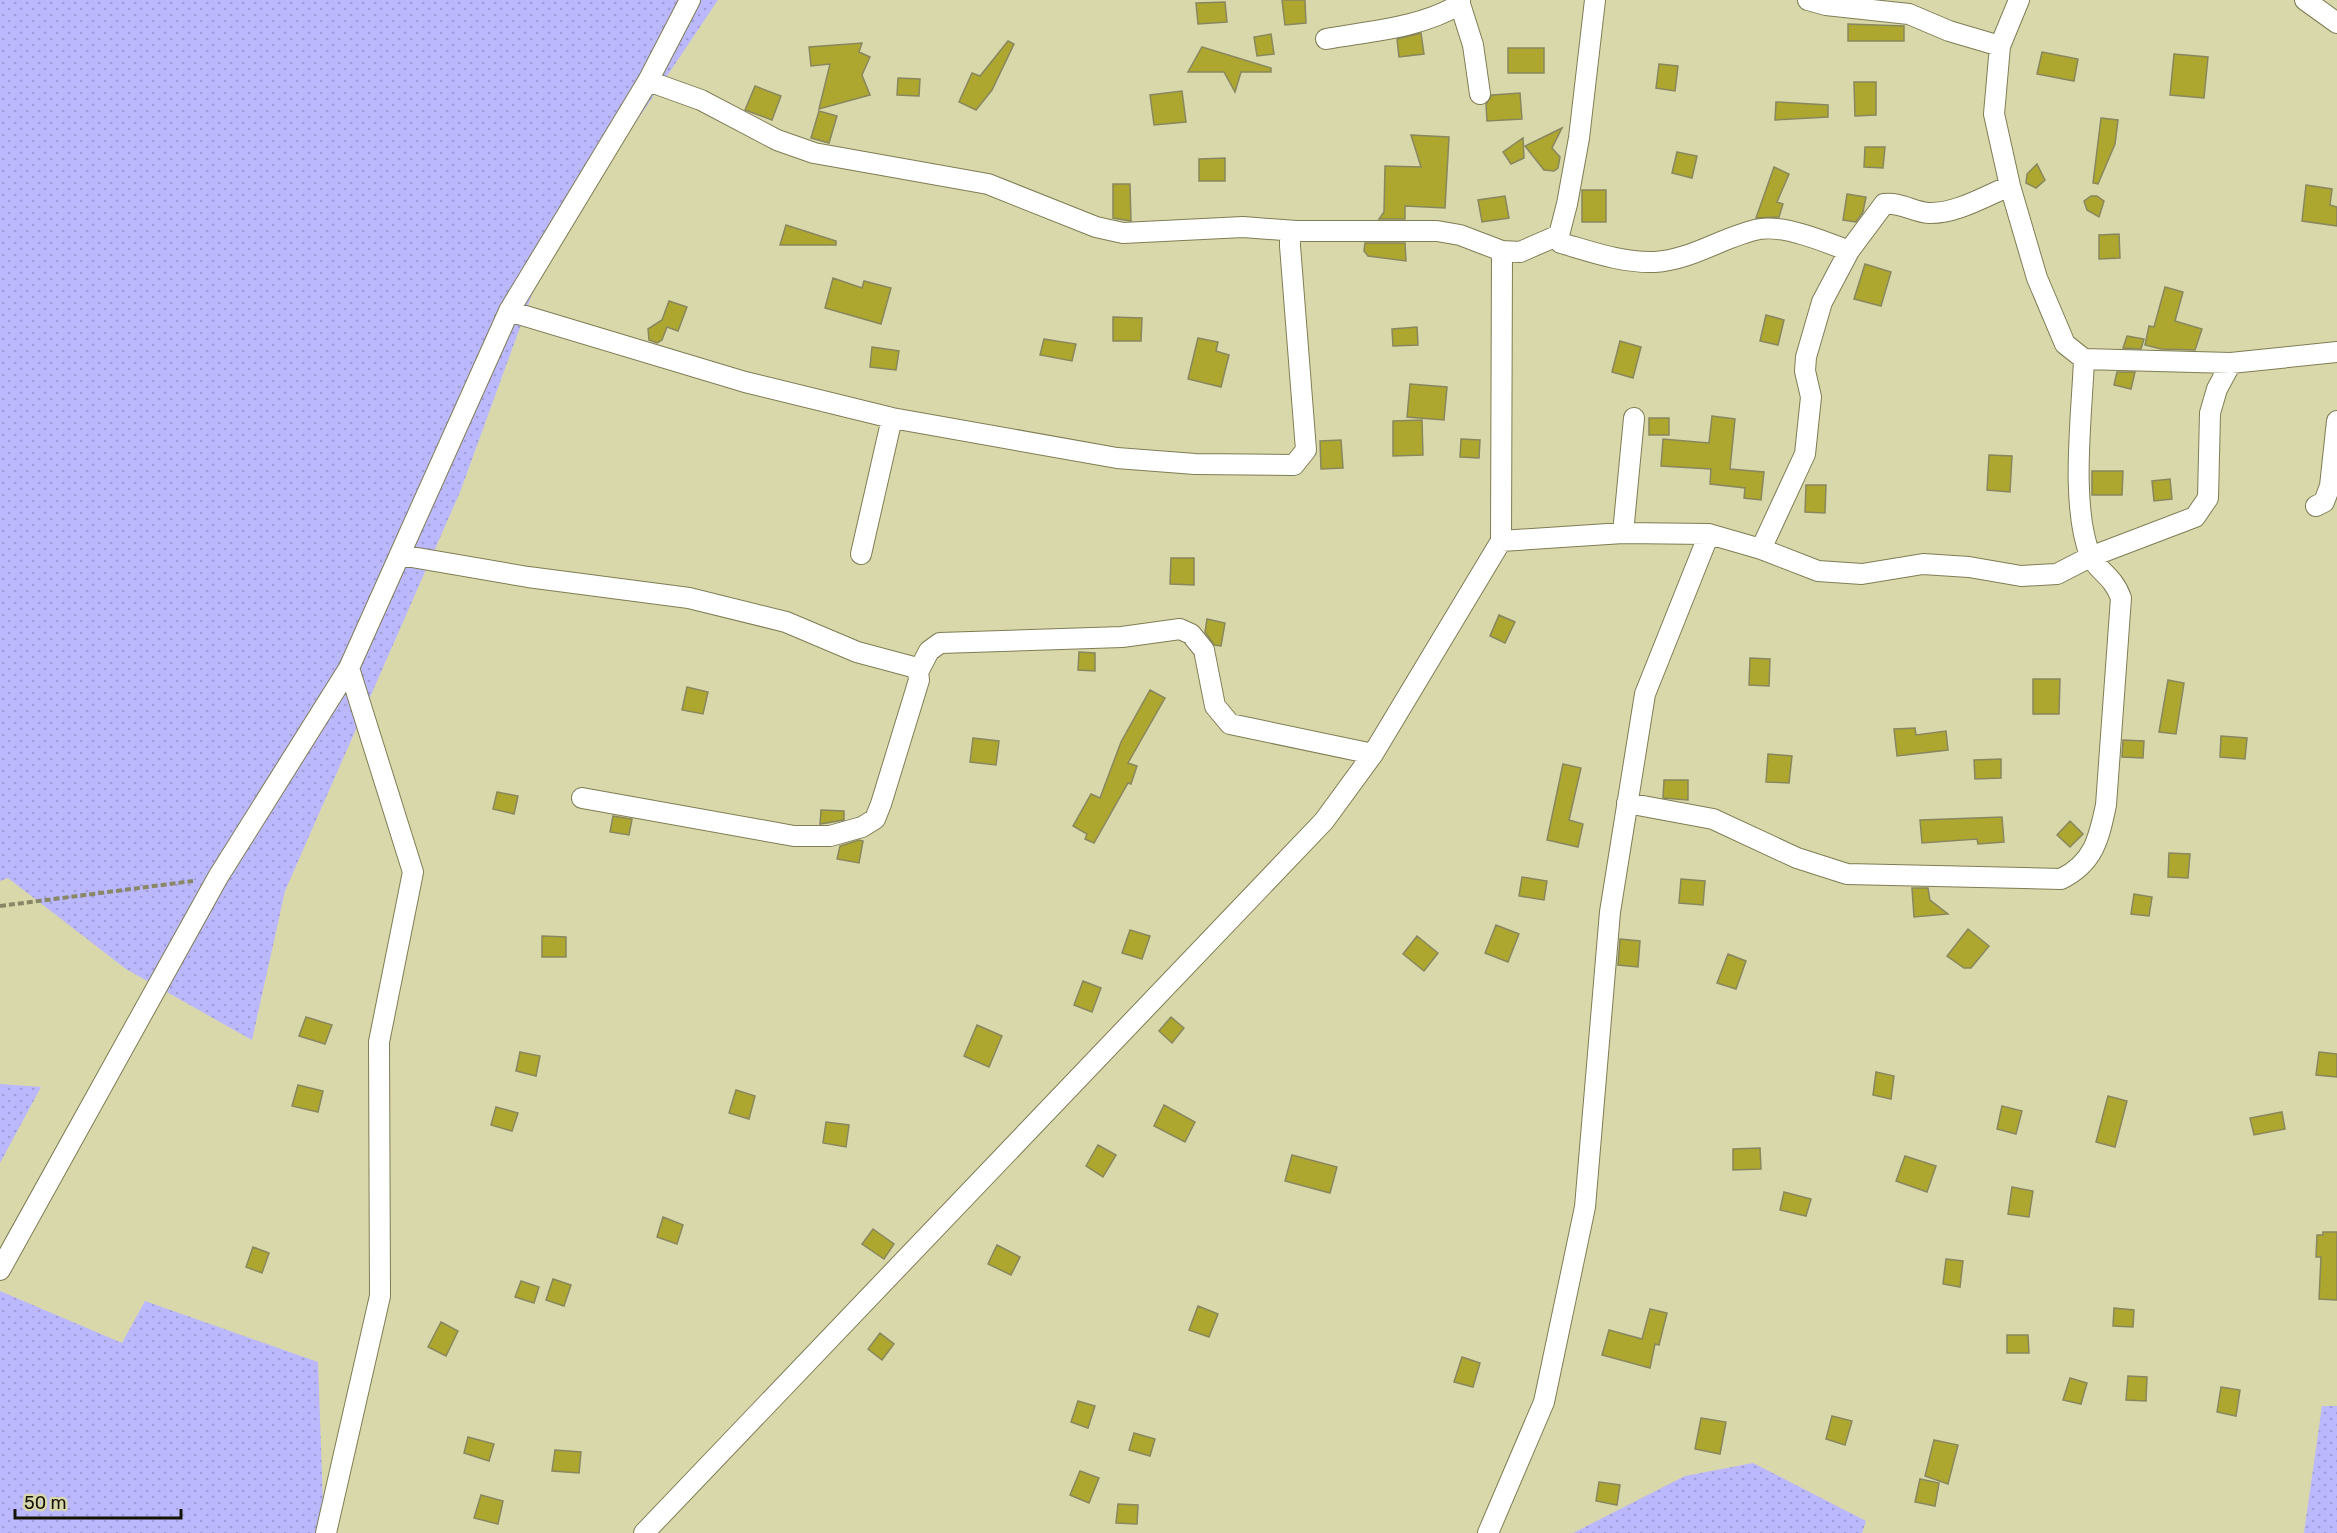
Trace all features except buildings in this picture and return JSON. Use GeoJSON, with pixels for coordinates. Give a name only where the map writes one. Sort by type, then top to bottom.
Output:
{"type":"FeatureCollection","features":[{"type":"Feature","properties":{"kind":"street"},"geometry":{"type":"LineString","coordinates":[[0,1270],[218,877],[349,668],[510,311],[648,81],[690,0]]}},
{"type":"Feature","properties":{"kind":"street"},"geometry":{"type":"LineString","coordinates":[[1595,0],[1579,138],[1568,204],[1558,235],[1561,243],[1622,261],[1657,262],[1708,249],[1760,229],[1774,229],[1817,239],[1849,251]]}},
{"type":"Feature","properties":{"kind":"street"},"geometry":{"type":"LineString","coordinates":[[1808,0],[1826,5],[1910,14],[1949,31],[2000,46]]}},
{"type":"Feature","properties":{"kind":"street"},"geometry":{"type":"LineString","coordinates":[[2019,0],[2000,46],[1994,114],[2010,186],[2037,278],[2065,344],[2084,358],[2231,363],[2337,352]]}},
{"type":"Feature","properties":{"kind":"street"},"geometry":{"type":"LineString","coordinates":[[2305,0],[2337,23]]}},
{"type":"Feature","properties":{"kind":"street"},"geometry":{"type":"LineString","coordinates":[[1326,39],[1415,22],[1446,13],[1460,2],[1473,45],[1480,94]]}},
{"type":"Feature","properties":{"kind":"street"},"geometry":{"type":"LineString","coordinates":[[648,81],[701,100],[777,140],[814,153],[988,184],[1096,226],[1123,233],[1243,227],[1296,231],[1437,231],[1461,236],[1502,252],[1520,252],[1558,235]]}},
{"type":"Feature","properties":{"kind":"street"},"geometry":{"type":"LineString","coordinates":[[1761,549],[1805,454],[1811,397],[1805,371],[1807,349],[1822,303],[1849,251],[1884,204],[1896,202],[1925,213],[1940,213],[2010,186]]}},
{"type":"Feature","properties":{"kind":"street"},"geometry":{"type":"LineString","coordinates":[[510,311],[745,381],[892,418],[1117,458],[1195,464],[1294,465],[1306,450],[1290,246],[1290,238],[1296,231]]}},
{"type":"Feature","properties":{"kind":"street"},"geometry":{"type":"LineString","coordinates":[[644,1533],[1324,821],[1373,754],[1501,541],[1502,252]]}},
{"type":"Feature","properties":{"kind":"street"},"geometry":{"type":"LineString","coordinates":[[1627,803],[1713,819],[1797,858],[1847,874],[2061,879],[2078,870],[2099,839],[2106,805],[2121,598],[2116,583],[2090,556],[2082,517],[2080,468],[2084,358]]}},
{"type":"Feature","properties":{"kind":"street"},"geometry":{"type":"LineString","coordinates":[[1501,541],[1623,533],[1709,534],[1761,549],[1818,572],[1862,574],[1923,564],[1969,567],[2021,576],[2057,574],[2090,556],[2195,517],[2208,498],[2210,412],[2217,388],[2231,363]]}},
{"type":"Feature","properties":{"kind":"street"},"geometry":{"type":"LineString","coordinates":[[861,554],[892,418]]}},
{"type":"Feature","properties":{"kind":"street"},"geometry":{"type":"LineString","coordinates":[[1623,533],[1634,418]]}},
{"type":"Feature","properties":{"kind":"street"},"geometry":{"type":"LineString","coordinates":[[2316,506],[2324,502],[2330,486],[2337,421]]}},
{"type":"Feature","properties":{"kind":"street"},"geometry":{"type":"LineString","coordinates":[[1488,1533],[1544,1402],[1585,1207],[1610,912],[1645,694],[1709,534]]}},
{"type":"Feature","properties":{"kind":"street"},"geometry":{"type":"LineString","coordinates":[[400,555],[528,577],[689,598],[786,622],[857,652],[914,667],[918,672],[920,681],[881,804],[875,819],[862,827],[830,836],[794,836],[582,798]]}},
{"type":"Feature","properties":{"kind":"street"},"geometry":{"type":"LineString","coordinates":[[918,672],[929,651],[940,643],[1122,637],[1180,630],[1191,634],[1204,650],[1215,706],[1230,724],[1373,754]]}},
{"type":"Feature","properties":{"kind":"street"},"geometry":{"type":"LineString","coordinates":[[326,1533],[380,1296],[379,1042],[413,872],[349,668]]}},
{"type":"Feature","properties":{"kind":"path"},"geometry":{"type":"LineString","coordinates":[[0,906],[218,877]]}},
{"type":"Feature","properties":{"kind":"shaded area"},"geometry":{"type":"Polygon","coordinates":[[[0,0],[718,0],[546,256],[460,492],[285,891],[252,1040],[126,969],[8,878],[0,881],[0,0]]]}},
{"type":"Feature","properties":{"kind":"shaded area"},"geometry":{"type":"Polygon","coordinates":[[[0,1084],[41,1087],[0,1163],[0,1084]]]}},
{"type":"Feature","properties":{"kind":"shaded area"},"geometry":{"type":"Polygon","coordinates":[[[0,1291],[122,1343],[145,1301],[318,1362],[324,1533],[0,1533],[0,1291]]]}},
{"type":"Feature","properties":{"kind":"shaded area"},"geometry":{"type":"Polygon","coordinates":[[[2322,1406],[2337,1406],[2337,1533],[2304,1533],[2322,1406]]]}},
{"type":"Feature","properties":{"kind":"shaded area"},"geometry":{"type":"Polygon","coordinates":[[[1753,1463],[1866,1521],[1862,1533],[1573,1533],[1685,1476],[1753,1463]]]}}]}
